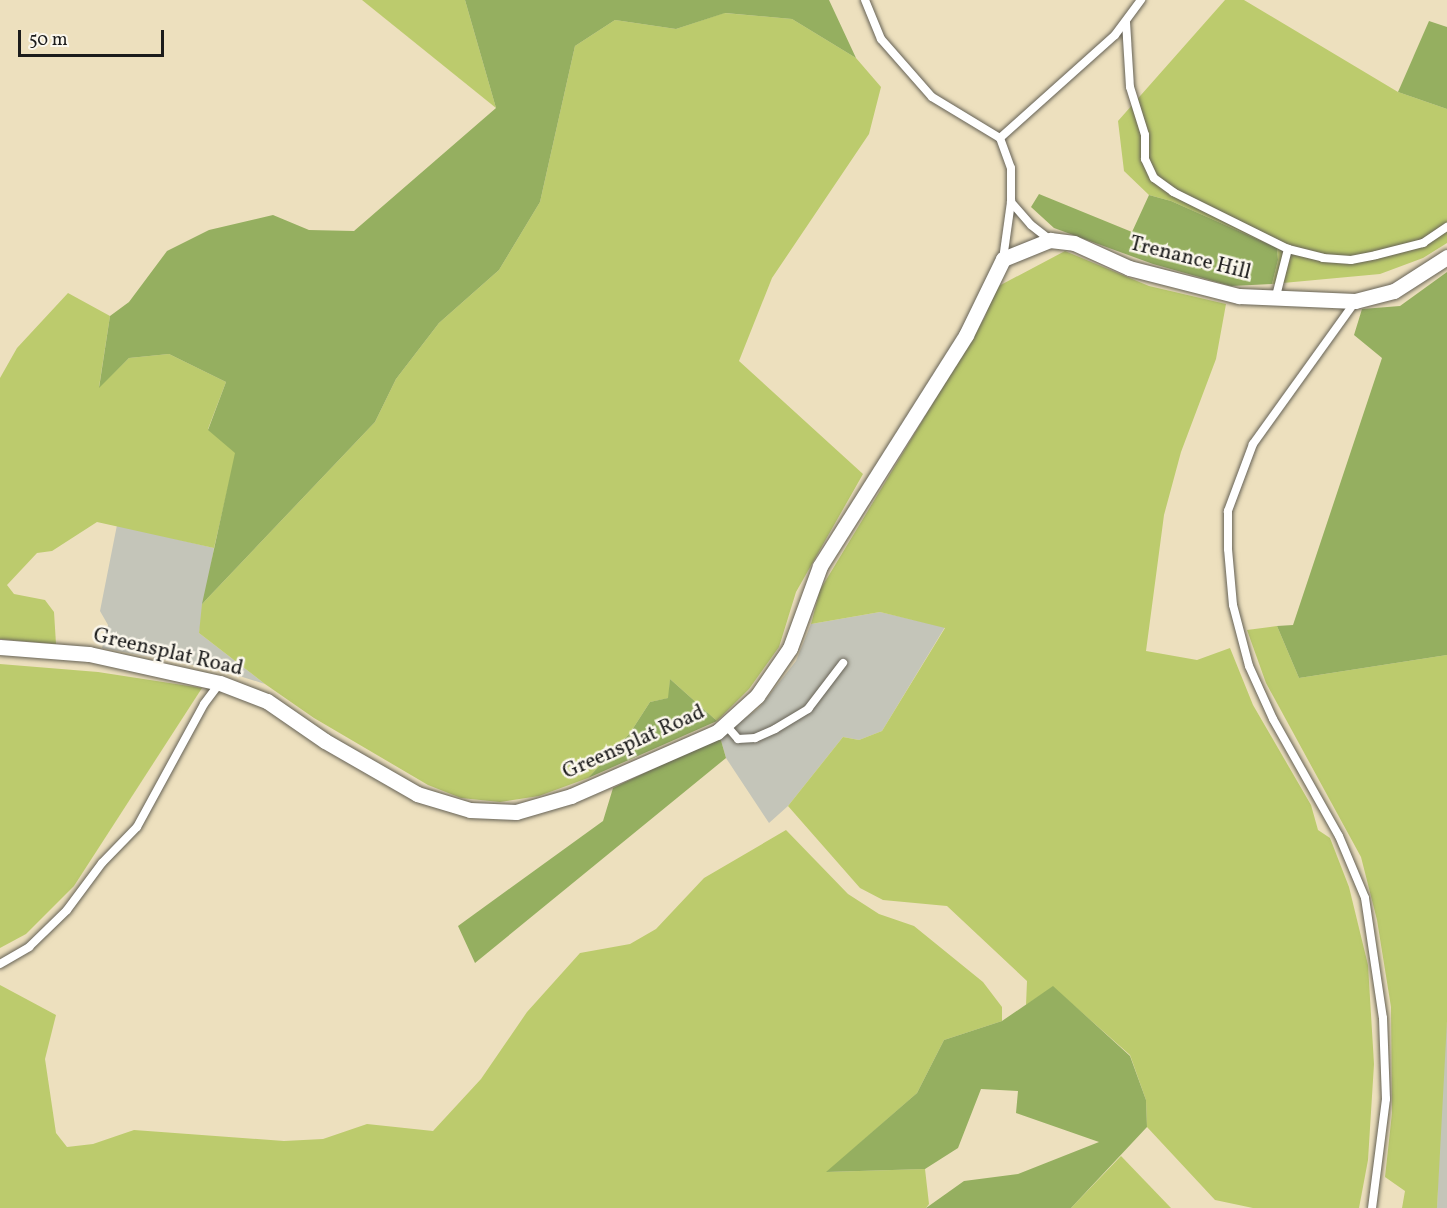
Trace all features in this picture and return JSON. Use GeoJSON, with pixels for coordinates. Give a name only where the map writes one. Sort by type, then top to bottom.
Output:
{"type":"FeatureCollection","features":[{"type":"Feature","properties":{"kind":"street"},"geometry":{"type":"LineString","coordinates":[[1004,258],[1050,240]]}},
{"type":"Feature","properties":{"kind":"street","name":"Trenance Hill"},"geometry":{"type":"LineString","coordinates":[[1050,240],[1074,243],[1128,268],[1228,294],[1355,301],[1394,291],[1447,257]]}},
{"type":"Feature","properties":{"kind":"street","name":"Greensplat Road"},"geometry":{"type":"LineString","coordinates":[[0,647],[89,654],[220,683],[267,701],[326,741],[417,794],[470,810],[516,812],[571,796],[717,732],[757,696],[790,648],[820,566],[966,335],[1004,258]]}},
{"type":"Feature","properties":{"kind":"lane"},"geometry":{"type":"LineString","coordinates":[[865,0],[880,39],[932,97],[1000,138],[1011,168],[1011,202],[1004,258]]}},
{"type":"Feature","properties":{"kind":"lane"},"geometry":{"type":"LineString","coordinates":[[1000,138],[1126,22],[1141,0]]}},
{"type":"Feature","properties":{"kind":"lane"},"geometry":{"type":"LineString","coordinates":[[1126,22],[1130,87],[1137,101],[1145,135],[1145,159],[1154,178],[1173,192],[1288,249],[1323,258],[1351,260],[1423,243],[1447,227]]}},
{"type":"Feature","properties":{"kind":"lane"},"geometry":{"type":"LineString","coordinates":[[1011,202],[1030,225],[1050,240]]}},
{"type":"Feature","properties":{"kind":"lane"},"geometry":{"type":"LineString","coordinates":[[1276,296],[1288,249]]}},
{"type":"Feature","properties":{"kind":"lane"},"geometry":{"type":"LineString","coordinates":[[1355,301],[1253,444],[1228,511],[1228,549],[1233,605],[1249,666],[1273,719],[1339,836],[1365,898],[1382,1008],[1386,1099],[1372,1208]]}},
{"type":"Feature","properties":{"kind":"lane"},"geometry":{"type":"LineString","coordinates":[[725,724],[738,739],[755,738],[775,729],[808,710],[843,663]]}},
{"type":"Feature","properties":{"kind":"lane"},"geometry":{"type":"LineString","coordinates":[[0,964],[29,947],[67,910],[102,863],[137,827],[204,704],[220,683]]}},
{"type":"Feature","properties":{"kind":"shaded area"},"geometry":{"type":"Polygon","coordinates":[[[117,525],[214,548],[199,633],[265,684],[220,670],[102,648],[108,625],[100,611],[117,525]]]}},
{"type":"Feature","properties":{"kind":"shaded area"},"geometry":{"type":"Polygon","coordinates":[[[880,612],[945,627],[882,731],[859,740],[843,737],[788,806],[769,823],[726,758],[720,737],[759,708],[796,661],[811,624],[880,612]]]}},
{"type":"Feature","properties":{"kind":"shaded area"},"geometry":{"type":"Polygon","coordinates":[[[1447,1021],[1447,1208],[1437,1208],[1443,1044],[1447,1021]]]}},
{"type":"Feature","properties":{"kind":"green space"},"geometry":{"type":"Polygon","coordinates":[[[362,0],[465,0],[496,108],[362,0]]]}},
{"type":"Feature","properties":{"kind":"green space"},"geometry":{"type":"Polygon","coordinates":[[[465,0],[829,0],[856,58],[792,19],[725,13],[676,29],[615,20],[575,46],[540,202],[499,270],[439,323],[396,379],[375,422],[202,604],[235,453],[208,430],[226,382],[169,354],[129,358],[99,388],[110,316],[129,302],[167,251],[209,230],[273,215],[309,230],[354,231],[496,108],[465,0]]]}},
{"type":"Feature","properties":{"kind":"green space"},"geometry":{"type":"Polygon","coordinates":[[[1225,0],[1244,0],[1398,92],[1447,109],[1447,243],[1423,258],[1380,274],[1272,284],[1278,260],[1277,248],[1171,201],[1149,195],[1124,171],[1118,121],[1225,0]]]}},
{"type":"Feature","properties":{"kind":"green space"},"geometry":{"type":"Polygon","coordinates":[[[724,13],[792,19],[856,58],[881,87],[869,134],[772,278],[739,361],[863,474],[796,592],[779,647],[749,689],[717,721],[670,679],[669,698],[650,702],[630,733],[588,778],[539,796],[500,802],[461,798],[428,785],[314,718],[265,684],[199,633],[202,604],[375,422],[396,379],[439,323],[499,270],[540,202],[575,46],[615,20],[676,29],[724,13]]]}},
{"type":"Feature","properties":{"kind":"green space"},"geometry":{"type":"Polygon","coordinates":[[[1429,21],[1447,27],[1447,109],[1398,92],[1429,21]]]}},
{"type":"Feature","properties":{"kind":"green space"},"geometry":{"type":"Polygon","coordinates":[[[1039,194],[1132,232],[1149,195],[1171,201],[1277,248],[1278,260],[1272,284],[1231,286],[1153,264],[1054,228],[1031,207],[1039,194]]]}},
{"type":"Feature","properties":{"kind":"green space"},"geometry":{"type":"Polygon","coordinates":[[[1065,251],[1149,286],[1226,304],[1216,359],[1181,452],[1164,515],[1146,651],[1197,660],[1230,648],[1253,705],[1311,805],[1318,830],[1330,838],[1349,887],[1368,965],[1374,1064],[1368,1160],[1359,1208],[1253,1208],[1215,1200],[1147,1127],[1146,1100],[1130,1055],[1053,987],[1026,1005],[1027,981],[947,906],[883,900],[860,888],[788,806],[843,737],[859,740],[882,731],[945,628],[880,612],[811,624],[820,590],[985,317],[995,288],[1065,251]]]}},
{"type":"Feature","properties":{"kind":"green space"},"geometry":{"type":"Polygon","coordinates":[[[1447,272],[1447,655],[1299,678],[1277,626],[1293,625],[1382,358],[1354,335],[1362,309],[1400,306],[1447,272]]]}},
{"type":"Feature","properties":{"kind":"green space"},"geometry":{"type":"Polygon","coordinates":[[[68,293],[110,316],[99,387],[129,358],[169,354],[226,382],[208,429],[236,453],[214,548],[97,522],[52,551],[37,553],[7,585],[14,594],[45,600],[54,612],[56,644],[0,639],[0,378],[17,348],[68,293]]]}},
{"type":"Feature","properties":{"kind":"green space"},"geometry":{"type":"Polygon","coordinates":[[[1277,626],[1299,678],[1447,655],[1447,1021],[1437,1208],[1402,1208],[1405,1191],[1385,1177],[1392,1113],[1391,1007],[1377,920],[1361,857],[1266,683],[1247,630],[1277,626]]]}},
{"type":"Feature","properties":{"kind":"green space"},"geometry":{"type":"Polygon","coordinates":[[[0,664],[98,672],[202,688],[74,886],[26,934],[0,948],[0,664]]]}},
{"type":"Feature","properties":{"kind":"green space"},"geometry":{"type":"Polygon","coordinates":[[[670,679],[717,721],[588,778],[630,733],[650,702],[668,698],[670,679]]]}},
{"type":"Feature","properties":{"kind":"green space"},"geometry":{"type":"Polygon","coordinates":[[[720,737],[726,758],[475,963],[458,926],[603,821],[613,788],[720,737]]]}},
{"type":"Feature","properties":{"kind":"green space"},"geometry":{"type":"Polygon","coordinates":[[[786,830],[848,894],[879,914],[914,926],[983,982],[1002,1007],[1002,1021],[944,1040],[917,1093],[827,1172],[925,1169],[929,1204],[926,1208],[0,1208],[0,985],[56,1015],[45,1059],[56,1133],[67,1147],[93,1144],[134,1130],[284,1141],[323,1139],[367,1124],[433,1131],[481,1079],[527,1012],[580,953],[630,944],[656,929],[704,878],[786,830]]]}},
{"type":"Feature","properties":{"kind":"green space"},"geometry":{"type":"Polygon","coordinates":[[[1053,986],[1130,1056],[1146,1100],[1147,1127],[1071,1208],[926,1208],[964,1181],[1018,1174],[1099,1142],[1016,1113],[1018,1091],[981,1089],[958,1148],[925,1169],[826,1172],[917,1093],[944,1040],[1002,1021],[1053,986]]]}},
{"type":"Feature","properties":{"kind":"green space"},"geometry":{"type":"Polygon","coordinates":[[[1121,1156],[1171,1208],[1071,1208],[1121,1156]]]}}]}
